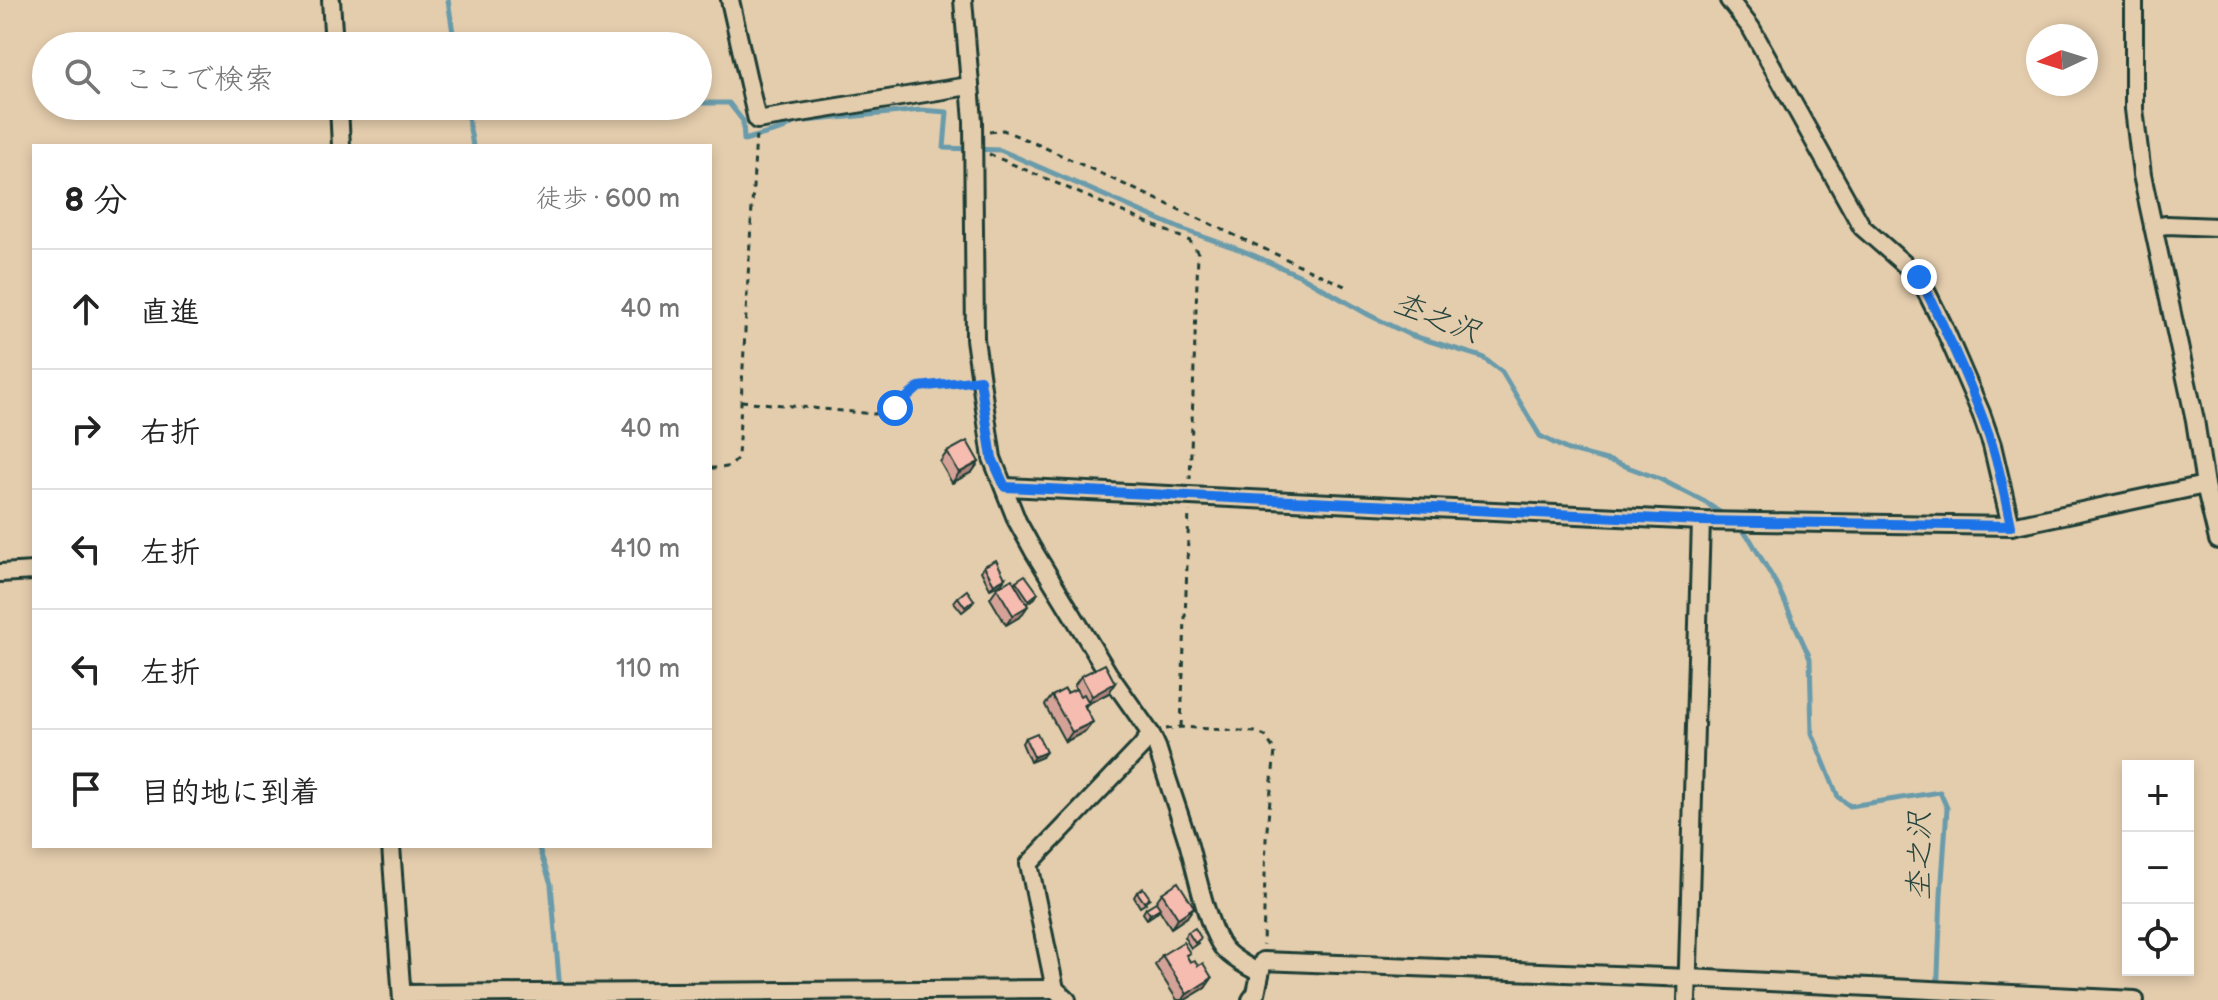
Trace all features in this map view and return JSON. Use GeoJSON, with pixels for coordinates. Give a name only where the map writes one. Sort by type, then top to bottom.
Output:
{"type":"FeatureCollection","features":[{"type":"Feature","properties":{"kind":"street"},"geometry":{"type":"LineString","coordinates":[[331,0],[333,32]]}},
{"type":"Feature","properties":{"kind":"street"},"geometry":{"type":"LineString","coordinates":[[730,0],[757,120],[969,86]]}},
{"type":"Feature","properties":{"kind":"street"},"geometry":{"type":"LineString","coordinates":[[963,0],[973,130],[975,339],[992,458],[1017,521],[1033,550],[1108,673],[1151,734],[1200,888],[1225,950],[1248,967],[1688,978],[2135,1000]]}},
{"type":"Feature","properties":{"kind":"street"},"geometry":{"type":"LineString","coordinates":[[1729,0],[1751,28],[1862,227],[1919,277],[1981,413],[1992,445],[2011,526]]}},
{"type":"Feature","properties":{"kind":"street"},"geometry":{"type":"LineString","coordinates":[[2134,0],[2134,109],[2142,175],[2218,540]]}},
{"type":"Feature","properties":{"kind":"street"},"geometry":{"type":"LineString","coordinates":[[340,120],[341,144]]}},
{"type":"Feature","properties":{"kind":"street"},"geometry":{"type":"LineString","coordinates":[[2153,227],[2218,227]]}},
{"type":"Feature","properties":{"kind":"street"},"geometry":{"type":"LineString","coordinates":[[1005,487],[1701,521],[2011,526],[2205,485]]}},
{"type":"Feature","properties":{"kind":"street"},"geometry":{"type":"LineString","coordinates":[[1687,1000],[1701,521]]}},
{"type":"Feature","properties":{"kind":"street"},"geometry":{"type":"LineString","coordinates":[[0,573],[32,571]]}},
{"type":"Feature","properties":{"kind":"street"},"geometry":{"type":"LineString","coordinates":[[391,848],[402,997],[1061,995],[1029,864],[1151,734]]}},
{"type":"Feature","properties":{"kind":"street"},"geometry":{"type":"LineString","coordinates":[[1251,1000],[1256,993],[1262,967]]}},
{"type":"Feature","properties":{"kind":"path"},"geometry":{"type":"LineString","coordinates":[[712,468],[727,468],[738,457],[757,120]]}},
{"type":"Feature","properties":{"kind":"path"},"geometry":{"type":"LineString","coordinates":[[973,130],[1003,130],[1039,145],[1347,287]]}},
{"type":"Feature","properties":{"kind":"path"},"geometry":{"type":"LineString","coordinates":[[973,152],[984,152],[1028,170],[1190,241],[1198,253],[1181,727]]}},
{"type":"Feature","properties":{"kind":"path"},"geometry":{"type":"LineString","coordinates":[[741,401],[873,414],[895,408],[919,387],[980,380]]}},
{"type":"Feature","properties":{"kind":"path"},"geometry":{"type":"LineString","coordinates":[[1151,734],[1181,727],[1255,732],[1265,736],[1275,751],[1266,839],[1262,967]]}},
{"type":"Feature","properties":{"kind":"building"},"geometry":{"type":"Polygon","coordinates":[[[967,441],[979,462],[959,473],[947,452],[967,441]]]}},
{"type":"Feature","properties":{"kind":"building"},"geometry":{"type":"Polygon","coordinates":[[[996,560],[1005,578],[994,584],[984,566],[996,560]]]}},
{"type":"Feature","properties":{"kind":"building"},"geometry":{"type":"Polygon","coordinates":[[[1025,575],[1038,593],[1029,600],[1016,581],[1025,575]]]}},
{"type":"Feature","properties":{"kind":"building"},"geometry":{"type":"Polygon","coordinates":[[[1012,579],[1028,606],[1013,615],[997,588],[1012,579]]]}},
{"type":"Feature","properties":{"kind":"building"},"geometry":{"type":"Polygon","coordinates":[[[967,590],[974,600],[965,607],[958,597],[967,590]]]}},
{"type":"Feature","properties":{"kind":"building"},"geometry":{"type":"Polygon","coordinates":[[[1105,664],[1115,683],[1092,696],[1081,676],[1105,664]]]}},
{"type":"Feature","properties":{"kind":"building"},"geometry":{"type":"Polygon","coordinates":[[[1065,689],[1067,693],[1076,689],[1080,696],[1084,694],[1089,703],[1084,705],[1093,722],[1072,732],[1052,696],[1065,689]]]}},
{"type":"Feature","properties":{"kind":"building"},"geometry":{"type":"Polygon","coordinates":[[[1037,733],[1046,752],[1034,757],[1025,738],[1037,733]]]}},
{"type":"Feature","properties":{"kind":"building"},"geometry":{"type":"Polygon","coordinates":[[[1178,882],[1194,907],[1178,918],[1162,893],[1178,882]]]}},
{"type":"Feature","properties":{"kind":"building"},"geometry":{"type":"Polygon","coordinates":[[[1143,888],[1150,898],[1144,902],[1137,892],[1143,888]]]}},
{"type":"Feature","properties":{"kind":"building"},"geometry":{"type":"Polygon","coordinates":[[[1156,902],[1160,908],[1150,914],[1146,908],[1156,902]]]}},
{"type":"Feature","properties":{"kind":"building"},"geometry":{"type":"Polygon","coordinates":[[[1195,928],[1201,938],[1195,943],[1188,932],[1195,928]]]}},
{"type":"Feature","properties":{"kind":"building"},"geometry":{"type":"Polygon","coordinates":[[[1183,942],[1190,953],[1186,955],[1190,962],[1194,960],[1198,966],[1203,963],[1212,978],[1187,994],[1162,955],[1183,942]]]}},
{"type":"Feature","properties":{"kind":"waterway"},"geometry":{"type":"LineString","coordinates":[[448,0],[453,32]]}},
{"type":"Feature","properties":{"kind":"waterway","name":"杢之沢"},"geometry":{"type":"LineString","coordinates":[[712,103],[729,103],[743,121],[744,140],[783,129],[795,122],[921,110],[947,112],[944,148],[1000,150],[1181,229],[1301,276],[1410,335],[1482,357],[1502,372],[1540,436],[1568,450],[1660,479],[1727,517]]}},
{"type":"Feature","properties":{"kind":"waterway"},"geometry":{"type":"LineString","coordinates":[[468,120],[473,144]]}},
{"type":"Feature","properties":{"kind":"waterway","name":"杢之沢"},"geometry":{"type":"LineString","coordinates":[[1737,526],[1750,539],[1778,587],[1810,658],[1812,733],[1838,797],[1850,806],[1940,792],[1947,808],[1937,1000]]}},
{"type":"Feature","properties":{"kind":"waterway"},"geometry":{"type":"LineString","coordinates":[[539,848],[551,884],[560,991]]}},
{"type":"Feature","properties":{"kind":"route"},"geometry":{"type":"LineString","coordinates":[[895,408],[919,387],[980,380],[992,458],[1005,487],[1701,521],[2011,526],[1992,445],[1981,413],[1919,277]]}}]}
